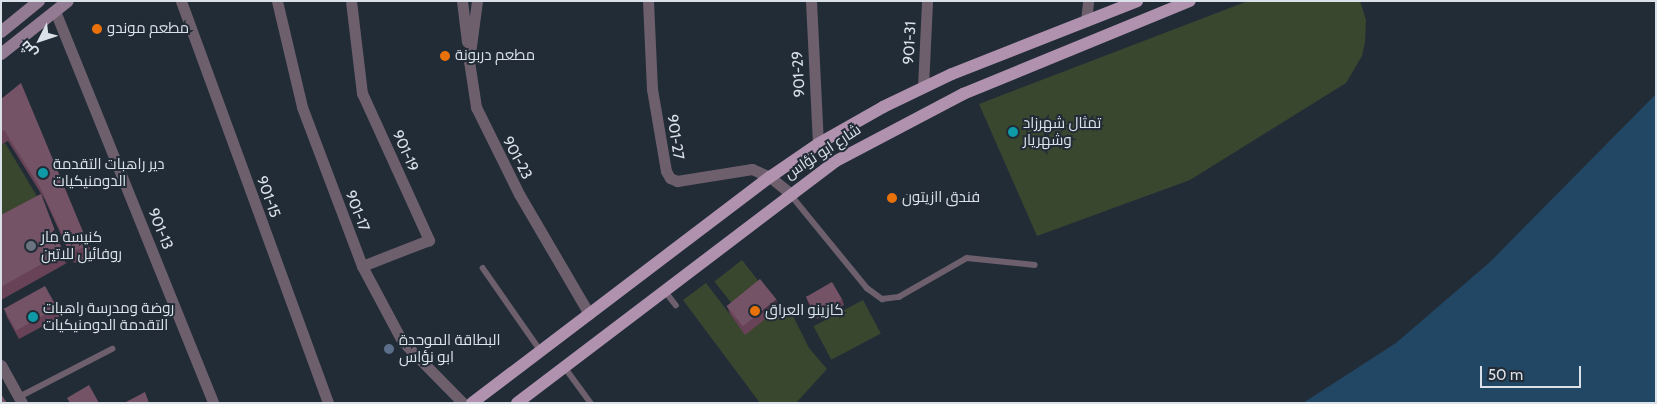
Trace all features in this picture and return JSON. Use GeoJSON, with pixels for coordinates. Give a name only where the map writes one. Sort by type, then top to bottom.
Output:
{"type":"FeatureCollection","features":[{"type":"Feature","properties":{"kind":"main road"},"geometry":{"type":"LineString","coordinates":[[1,54],[68,1]]}},
{"type":"Feature","properties":{"kind":"main road","name":"شارع ابو نؤاس"},"geometry":{"type":"LineString","coordinates":[[472,403],[770,177],[818,144],[923,87],[1137,1]]}},
{"type":"Feature","properties":{"kind":"main road","name":"شارع ابو نؤاس"},"geometry":{"type":"LineString","coordinates":[[517,403],[790,193],[836,161],[930,110],[1190,1]]}},
{"type":"Feature","properties":{"kind":"main road"},"geometry":{"type":"LineString","coordinates":[[1,32],[33,4]]}},
{"type":"Feature","properties":{"kind":"street","name":"901-15"},"geometry":{"type":"LineString","coordinates":[[181,1],[328,403]]}},
{"type":"Feature","properties":{"kind":"street","name":"901-17"},"geometry":{"type":"LineString","coordinates":[[277,1],[302,107],[362,266],[402,341],[463,403]]}},
{"type":"Feature","properties":{"kind":"street","name":"901-19"},"geometry":{"type":"LineString","coordinates":[[351,1],[362,93],[429,240],[362,266]]}},
{"type":"Feature","properties":{"kind":"street"},"geometry":{"type":"LineString","coordinates":[[462,1],[469,61]]}},
{"type":"Feature","properties":{"kind":"street","name":"901-23"},"geometry":{"type":"LineString","coordinates":[[477,1],[469,61],[481,121],[519,194],[589,314]]}},
{"type":"Feature","properties":{"kind":"street","name":"901-27"},"geometry":{"type":"LineString","coordinates":[[648,1],[652,89],[666,171],[670,178],[677,181],[742,169],[752,169],[770,177],[790,193]]}},
{"type":"Feature","properties":{"kind":"street","name":"901-29"},"geometry":{"type":"LineString","coordinates":[[811,1],[818,144]]}},
{"type":"Feature","properties":{"kind":"street","name":"901-31"},"geometry":{"type":"LineString","coordinates":[[923,87],[927,1]]}},
{"type":"Feature","properties":{"kind":"street"},"geometry":{"type":"LineString","coordinates":[[1086,21],[1088,1]]}},
{"type":"Feature","properties":{"kind":"street","name":"901-13"},"geometry":{"type":"LineString","coordinates":[[55,12],[213,403]]}},
{"type":"Feature","properties":{"kind":"street"},"geometry":{"type":"LineString","coordinates":[[1,365],[20,400]]}},
{"type":"Feature","properties":{"kind":"lane"},"geometry":{"type":"LineString","coordinates":[[790,193],[870,292],[882,299],[900,297],[967,258],[1035,265]]}},
{"type":"Feature","properties":{"kind":"lane"},"geometry":{"type":"LineString","coordinates":[[483,268],[541,351]]}},
{"type":"Feature","properties":{"kind":"lane"},"geometry":{"type":"LineString","coordinates":[[664,290],[676,305]]}},
{"type":"Feature","properties":{"kind":"lane"},"geometry":{"type":"LineString","coordinates":[[20,400],[112,349]]}},
{"type":"Feature","properties":{"kind":"lane"},"geometry":{"type":"LineString","coordinates":[[564,366],[591,403]]}},
{"type":"Feature","properties":{"kind":"green space"},"geometry":{"type":"Polygon","coordinates":[[[1248,1],[1360,1],[1366,20],[1365,42],[1362,56],[1346,83],[1190,180],[1037,236],[979,104],[1248,1]]]}},
{"type":"Feature","properties":{"kind":"green space"},"geometry":{"type":"Polygon","coordinates":[[[5,143],[41,203],[1,223],[1,145],[5,143]]]}},
{"type":"Feature","properties":{"kind":"green space"},"geometry":{"type":"Polygon","coordinates":[[[742,260],[759,282],[732,304],[714,282],[742,260]]]}},
{"type":"Feature","properties":{"kind":"green space"},"geometry":{"type":"Polygon","coordinates":[[[706,283],[745,334],[779,308],[789,308],[809,348],[827,369],[796,403],[760,403],[683,300],[706,283]]]}},
{"type":"Feature","properties":{"kind":"green space"},"geometry":{"type":"Polygon","coordinates":[[[863,300],[881,334],[831,360],[814,326],[863,300]]]}},
{"type":"Feature","properties":{"kind":"water"},"geometry":{"type":"Polygon","coordinates":[[[1656,94],[1656,403],[1303,403],[1396,343],[1490,262],[1656,94]]]}},
{"type":"Feature","properties":{"kind":"building","name":"دير راهبات التقدمة الدومنيكيات"},"geometry":{"type":"Polygon","coordinates":[[[21,83],[89,246],[70,252],[41,189],[4,130],[1,132],[1,99],[21,83]]]}},
{"type":"Feature","properties":{"kind":"building","name":"كنيسة مار روفائيل للاتين"},"geometry":{"type":"Polygon","coordinates":[[[41,194],[63,252],[1,287],[1,215],[41,194]]]}},
{"type":"Feature","properties":{"kind":"building"},"geometry":{"type":"Polygon","coordinates":[[[760,279],[776,299],[743,326],[727,306],[760,279]]]}},
{"type":"Feature","properties":{"kind":"building"},"geometry":{"type":"Polygon","coordinates":[[[832,282],[842,299],[816,314],[806,297],[832,282]]]}},
{"type":"Feature","properties":{"kind":"building","name":"روضة ومدرسة راهبات التقدمة الدومنيكيات"},"geometry":{"type":"Polygon","coordinates":[[[45,286],[57,308],[16,331],[4,309],[45,286]]]}},
{"type":"Feature","properties":{"kind":"building"},"geometry":{"type":"Polygon","coordinates":[[[89,385],[99,403],[70,403],[67,398],[89,385]]]}},
{"type":"Feature","properties":{"kind":"building"},"geometry":{"type":"Polygon","coordinates":[[[145,392],[149,403],[124,403],[145,392]]]}},
{"type":"Feature","properties":{"kind":"building"},"geometry":{"type":"Polygon","coordinates":[[[1,394],[7,403],[1,403],[1,394]]]}},
{"type":"Feature","properties":{"kind":"place","name":"مطعم موندو"},"geometry":{"type":"Point","coordinates":[97,29]}},
{"type":"Feature","properties":{"kind":"place","name":"مطعم دربونة"},"geometry":{"type":"Point","coordinates":[445,56]}},
{"type":"Feature","properties":{"kind":"place","name":"تمثال شهرزاد وشهريار"},"geometry":{"type":"Point","coordinates":[1013,132]}},
{"type":"Feature","properties":{"kind":"place","name":"دير راهبات التقدمة الدومنيكيات"},"geometry":{"type":"Point","coordinates":[43,173]}},
{"type":"Feature","properties":{"kind":"place","name":"فندق اازيتون"},"geometry":{"type":"Point","coordinates":[892,198]}},
{"type":"Feature","properties":{"kind":"place","name":"كنيسة مار روفائيل للاتين"},"geometry":{"type":"Point","coordinates":[31,246]}},
{"type":"Feature","properties":{"kind":"place","name":"كازينو العراق"},"geometry":{"type":"Point","coordinates":[755,311]}},
{"type":"Feature","properties":{"kind":"place","name":"روضة ومدرسة راهبات التقدمة الدومنيكيات"},"geometry":{"type":"Point","coordinates":[33,317]}},
{"type":"Feature","properties":{"kind":"place","name":"البطاقة الموحدة ابو نؤاس"},"geometry":{"type":"Point","coordinates":[389,349]}}]}
